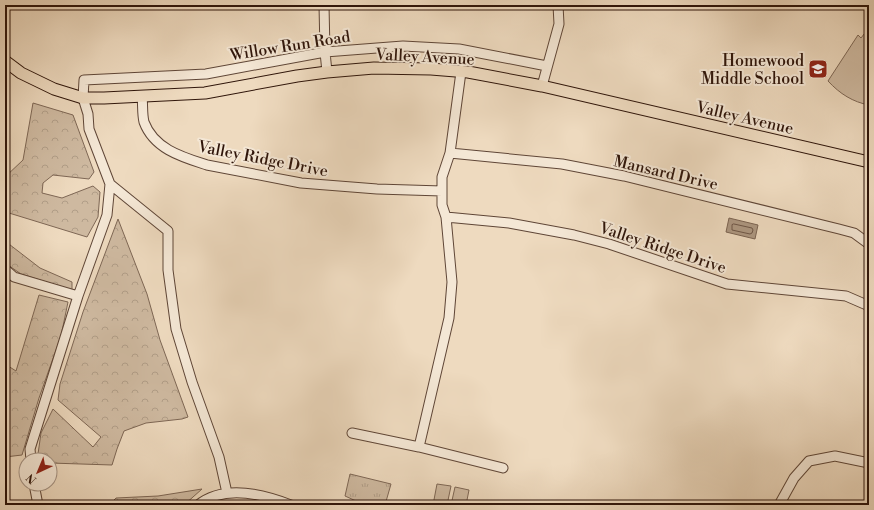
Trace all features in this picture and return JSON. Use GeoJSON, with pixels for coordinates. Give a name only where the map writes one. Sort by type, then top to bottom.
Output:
{"type":"FeatureCollection","features":[{"type":"Feature","properties":{"kind":"main road","name":"Valley Avenue"},"geometry":{"type":"LineString","coordinates":[[5,61],[21,73],[54,89],[83,98],[205,94],[296,76],[374,68],[431,69],[461,72],[542,86],[869,162]]}},
{"type":"Feature","properties":{"kind":"street"},"geometry":{"type":"LineString","coordinates":[[324,5],[327,72]]}},
{"type":"Feature","properties":{"kind":"street"},"geometry":{"type":"LineString","coordinates":[[542,86],[559,24],[558,5]]}},
{"type":"Feature","properties":{"kind":"street","name":"Willow Run Road"},"geometry":{"type":"LineString","coordinates":[[83,98],[84,80],[206,74],[325,52],[403,46],[459,49],[547,66]]}},
{"type":"Feature","properties":{"kind":"street"},"geometry":{"type":"LineString","coordinates":[[419,447],[449,318],[452,282],[446,217],[442,204],[442,177],[450,153],[461,72]]}},
{"type":"Feature","properties":{"kind":"street","name":"Valley Ridge Drive"},"geometry":{"type":"LineString","coordinates":[[142,97],[144,121],[151,134],[164,148],[207,165],[301,183],[377,189],[442,190]]}},
{"type":"Feature","properties":{"kind":"street"},"geometry":{"type":"LineString","coordinates":[[30,452],[78,296],[107,216],[110,184],[89,129],[88,114],[83,98]]}},
{"type":"Feature","properties":{"kind":"street","name":"Mansard Drive"},"geometry":{"type":"LineString","coordinates":[[450,153],[562,164],[624,176],[854,233],[869,244]]}},
{"type":"Feature","properties":{"kind":"street"},"geometry":{"type":"LineString","coordinates":[[110,184],[168,231],[168,270],[176,329],[192,382],[212,436],[227,493]]}},
{"type":"Feature","properties":{"kind":"street","name":"Valley Ridge Drive"},"geometry":{"type":"LineString","coordinates":[[446,217],[509,223],[574,235],[609,244],[727,284],[846,296],[869,306]]}},
{"type":"Feature","properties":{"kind":"street"},"geometry":{"type":"LineString","coordinates":[[5,269],[14,277],[78,296]]}},
{"type":"Feature","properties":{"kind":"street"},"geometry":{"type":"LineString","coordinates":[[352,433],[419,447],[503,468]]}},
{"type":"Feature","properties":{"kind":"street"},"geometry":{"type":"LineString","coordinates":[[779,505],[794,478],[809,461],[835,456],[869,463]]}},
{"type":"Feature","properties":{"kind":"street"},"geometry":{"type":"LineString","coordinates":[[36,492],[38,505]]}},
{"type":"Feature","properties":{"kind":"street"},"geometry":{"type":"LineString","coordinates":[[198,505],[205,499],[227,493],[257,494],[291,505]]}},
{"type":"Feature","properties":{"kind":"green space"},"geometry":{"type":"Polygon","coordinates":[[[868,29],[869,105],[847,97],[828,81],[858,35],[861,38],[868,29]]]}},
{"type":"Feature","properties":{"kind":"green space"},"geometry":{"type":"Polygon","coordinates":[[[33,103],[73,115],[94,172],[89,179],[53,175],[43,183],[42,193],[62,198],[93,186],[100,192],[98,217],[87,237],[9,213],[5,226],[5,177],[23,160],[33,103]]]}},
{"type":"Feature","properties":{"kind":"green space"},"geometry":{"type":"Polygon","coordinates":[[[118,219],[147,294],[160,340],[188,417],[146,423],[124,431],[112,465],[58,463],[58,452],[38,452],[41,433],[53,409],[93,447],[101,437],[58,400],[60,384],[83,312],[118,219]]]}},
{"type":"Feature","properties":{"kind":"green space"},"geometry":{"type":"Polygon","coordinates":[[[5,241],[40,268],[72,282],[72,290],[21,274],[5,263],[5,241]]]}},
{"type":"Feature","properties":{"kind":"green space"},"geometry":{"type":"Polygon","coordinates":[[[39,295],[68,302],[61,336],[39,398],[23,452],[18,452],[18,455],[5,457],[5,364],[16,371],[39,295]]]}},
{"type":"Feature","properties":{"kind":"green space"},"geometry":{"type":"Polygon","coordinates":[[[350,474],[391,484],[385,505],[365,505],[345,496],[350,474]]]}},
{"type":"Feature","properties":{"kind":"green space"},"geometry":{"type":"Polygon","coordinates":[[[437,484],[451,486],[447,505],[433,505],[437,484]]]}},
{"type":"Feature","properties":{"kind":"green space"},"geometry":{"type":"Polygon","coordinates":[[[455,487],[469,490],[466,505],[451,505],[455,487]]]}},
{"type":"Feature","properties":{"kind":"green space"},"geometry":{"type":"Polygon","coordinates":[[[202,489],[184,505],[109,505],[116,498],[158,496],[202,489]]]}},
{"type":"Feature","properties":{"kind":"water"},"geometry":{"type":"Polygon","coordinates":[[[729,218],[758,225],[755,239],[726,232],[729,218]]]}},
{"type":"Feature","properties":{"kind":"place","name":"Homewood Middle School"},"geometry":{"type":"Point","coordinates":[818,69]}}]}
